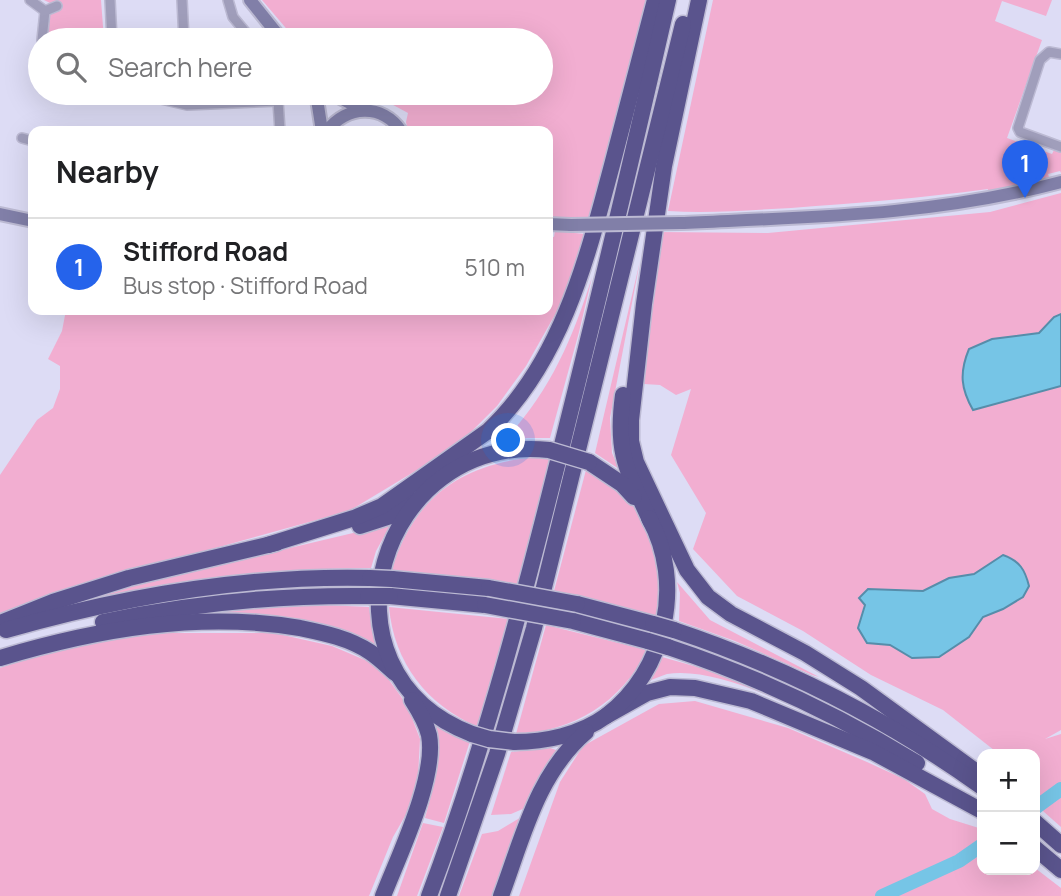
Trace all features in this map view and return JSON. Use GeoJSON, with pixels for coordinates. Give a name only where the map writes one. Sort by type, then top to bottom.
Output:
{"type":"FeatureCollection","features":[{"type":"Feature","properties":{"kind":"highway"},"geometry":{"type":"LineString","coordinates":[[268,545],[355,518],[382,506],[488,431],[526,388],[560,325],[592,240],[654,0]]}},
{"type":"Feature","properties":{"kind":"highway"},"geometry":{"type":"LineString","coordinates":[[429,896],[464,799],[502,675],[550,495],[642,120],[668,0]]}},
{"type":"Feature","properties":{"kind":"highway"},"geometry":{"type":"LineString","coordinates":[[448,896],[508,718],[547,579],[688,0]]}},
{"type":"Feature","properties":{"kind":"highway"},"geometry":{"type":"LineString","coordinates":[[699,0],[664,166],[631,419],[633,452],[684,563],[694,581],[708,597],[731,614],[805,653],[875,699],[965,780],[976,807]]}},
{"type":"Feature","properties":{"kind":"highway"},"geometry":{"type":"LineString","coordinates":[[0,623],[53,602],[129,578],[383,519],[417,500],[497,435],[518,414],[533,392],[558,348],[576,304],[663,23]]}},
{"type":"Feature","properties":{"kind":"highway"},"geometry":{"type":"LineString","coordinates":[[501,896],[535,802],[551,770],[565,751],[632,690],[660,641],[667,612],[667,567],[655,529],[625,463],[619,427],[648,232],[661,117]]}},
{"type":"Feature","properties":{"kind":"highway"},"geometry":{"type":"LineString","coordinates":[[450,472],[478,458],[523,449],[549,450],[589,462],[622,484],[639,502],[683,581],[712,613],[875,699]]}},
{"type":"Feature","properties":{"kind":"highway"},"geometry":{"type":"LineString","coordinates":[[383,896],[429,768],[428,730],[401,680],[381,626],[379,585],[393,538],[417,500]]}},
{"type":"Feature","properties":{"kind":"highway"},"geometry":{"type":"LineString","coordinates":[[0,632],[100,606],[186,589],[289,579],[370,578],[489,588],[577,604],[653,624],[746,656],[821,689],[884,723],[965,780]]}},
{"type":"Feature","properties":{"kind":"highway"},"geometry":{"type":"LineString","coordinates":[[0,651],[65,631],[141,614],[196,605],[277,597],[390,596],[485,605],[573,621],[648,640],[752,677],[965,780]]}},
{"type":"Feature","properties":{"kind":"highway"},"geometry":{"type":"LineString","coordinates":[[0,658],[69,640],[136,627],[191,622],[283,626],[334,636],[369,652],[431,711],[451,725],[489,739],[514,742],[564,736],[646,693],[662,688],[686,687],[751,701],[844,739],[900,766],[965,780]]}},
{"type":"Feature","properties":{"kind":"highway"},"geometry":{"type":"LineString","coordinates":[[1040,826],[1061,845]]}},
{"type":"Feature","properties":{"kind":"highway"},"geometry":{"type":"LineString","coordinates":[[1040,852],[1061,870]]}},
{"type":"Feature","properties":{"kind":"main road"},"geometry":{"type":"LineString","coordinates":[[250,0],[272,28]]}},
{"type":"Feature","properties":{"kind":"main road"},"geometry":{"type":"LineString","coordinates":[[318,105],[321,126]]}},
{"type":"Feature","properties":{"kind":"main road"},"geometry":{"type":"LineString","coordinates":[[354,105],[384,115],[397,126]]}},
{"type":"Feature","properties":{"kind":"main road"},"geometry":{"type":"LineString","coordinates":[[331,126],[345,115],[363,110]]}},
{"type":"Feature","properties":{"kind":"main road"},"geometry":{"type":"LineString","coordinates":[[553,224],[680,223],[910,211],[995,197],[1061,181]]}},
{"type":"Feature","properties":{"kind":"main road"},"geometry":{"type":"LineString","coordinates":[[0,214],[28,220]]}},
{"type":"Feature","properties":{"kind":"street"},"geometry":{"type":"LineString","coordinates":[[110,0],[111,28]]}},
{"type":"Feature","properties":{"kind":"street"},"geometry":{"type":"LineString","coordinates":[[182,0],[183,28]]}},
{"type":"Feature","properties":{"kind":"street"},"geometry":{"type":"LineString","coordinates":[[228,0],[233,17],[242,28]]}},
{"type":"Feature","properties":{"kind":"street"},"geometry":{"type":"LineString","coordinates":[[32,1],[45,11]]}},
{"type":"Feature","properties":{"kind":"street"},"geometry":{"type":"LineString","coordinates":[[45,11],[57,6]]}},
{"type":"Feature","properties":{"kind":"street"},"geometry":{"type":"LineString","coordinates":[[43,28],[45,11]]}},
{"type":"Feature","properties":{"kind":"street"},"geometry":{"type":"LineString","coordinates":[[1061,54],[1049,52],[1040,60],[1018,128],[1020,132],[1061,147]]}},
{"type":"Feature","properties":{"kind":"street"},"geometry":{"type":"LineString","coordinates":[[278,105],[280,126]]}},
{"type":"Feature","properties":{"kind":"street"},"geometry":{"type":"LineString","coordinates":[[22,138],[28,140]]}},
{"type":"Feature","properties":{"kind":"shaded area"},"geometry":{"type":"Polygon","coordinates":[[[44,0],[101,0],[103,28],[47,28],[52,4],[44,0]]]}},
{"type":"Feature","properties":{"kind":"shaded area"},"geometry":{"type":"Polygon","coordinates":[[[262,0],[646,0],[591,217],[553,219],[553,126],[407,126],[408,113],[393,105],[553,105],[553,28],[286,28],[262,0]]]}},
{"type":"Feature","properties":{"kind":"shaded area"},"geometry":{"type":"Polygon","coordinates":[[[713,0],[1052,0],[1046,16],[1002,1],[995,21],[1042,40],[1007,138],[1052,154],[1054,150],[1061,150],[1061,173],[1048,174],[1049,177],[987,193],[988,189],[791,208],[714,212],[668,211],[713,0]]]}},
{"type":"Feature","properties":{"kind":"shaded area"},"geometry":{"type":"Polygon","coordinates":[[[1061,193],[1061,314],[1054,317],[1039,333],[992,339],[974,410],[1061,386],[1061,730],[1045,739],[1061,734],[1061,827],[1040,808],[1040,749],[993,749],[943,710],[871,675],[803,631],[737,596],[693,549],[706,513],[671,455],[691,389],[676,395],[660,385],[644,384],[645,342],[659,232],[768,233],[990,212],[1061,193]],[[1003,555],[974,574],[949,578],[923,591],[868,589],[858,628],[867,643],[890,645],[912,658],[969,637],[983,617],[1003,609],[1029,586],[1026,575],[1014,560],[1003,555]]]}},
{"type":"Feature","properties":{"kind":"shaded area"},"geometry":{"type":"Polygon","coordinates":[[[555,231],[585,234],[561,304],[526,366],[497,406],[470,433],[432,461],[349,511],[96,581],[0,614],[0,475],[37,420],[53,408],[60,389],[60,366],[48,359],[62,331],[65,315],[553,315],[555,231]]]}},
{"type":"Feature","properties":{"kind":"shaded area"},"geometry":{"type":"Polygon","coordinates":[[[640,261],[610,418],[612,453],[619,469],[595,453],[640,261]]]}},
{"type":"Feature","properties":{"kind":"shaded area"},"geometry":{"type":"Polygon","coordinates":[[[592,277],[550,438],[503,442],[534,405],[557,365],[576,323],[592,277]]]}},
{"type":"Feature","properties":{"kind":"shaded area"},"geometry":{"type":"Polygon","coordinates":[[[536,457],[550,459],[518,584],[391,572],[400,546],[412,524],[443,489],[484,468],[536,457]]]}},
{"type":"Feature","properties":{"kind":"shaded area"},"geometry":{"type":"Polygon","coordinates":[[[586,470],[623,494],[647,529],[662,579],[657,617],[554,591],[586,470]]]}},
{"type":"Feature","properties":{"kind":"shaded area"},"geometry":{"type":"Polygon","coordinates":[[[391,524],[376,551],[371,568],[230,576],[91,599],[143,583],[391,524]]]}},
{"type":"Feature","properties":{"kind":"shaded area"},"geometry":{"type":"Polygon","coordinates":[[[677,582],[710,620],[819,677],[735,641],[679,621],[680,593],[677,582]]]}},
{"type":"Feature","properties":{"kind":"shaded area"},"geometry":{"type":"Polygon","coordinates":[[[302,604],[369,607],[379,650],[288,619],[248,614],[155,618],[250,606],[302,604]]]}},
{"type":"Feature","properties":{"kind":"shaded area"},"geometry":{"type":"Polygon","coordinates":[[[389,607],[509,619],[478,727],[443,707],[416,680],[398,646],[389,607]]]}},
{"type":"Feature","properties":{"kind":"shaded area"},"geometry":{"type":"Polygon","coordinates":[[[546,625],[647,650],[624,685],[594,711],[557,727],[516,734],[546,625]]]}},
{"type":"Feature","properties":{"kind":"shaded area"},"geometry":{"type":"Polygon","coordinates":[[[131,633],[274,633],[332,646],[379,666],[407,705],[420,739],[417,795],[393,837],[369,896],[0,896],[0,668],[29,658],[131,633]]]}},
{"type":"Feature","properties":{"kind":"shaded area"},"geometry":{"type":"Polygon","coordinates":[[[662,657],[722,674],[844,730],[757,691],[710,676],[667,674],[647,682],[662,657]]]}},
{"type":"Feature","properties":{"kind":"shaded area"},"geometry":{"type":"Polygon","coordinates":[[[695,701],[788,728],[904,779],[925,794],[932,809],[950,819],[977,827],[977,875],[1040,875],[1040,872],[1061,888],[1061,896],[519,896],[560,782],[583,746],[659,704],[695,701]]]}},
{"type":"Feature","properties":{"kind":"shaded area"},"geometry":{"type":"Polygon","coordinates":[[[434,722],[470,741],[444,823],[425,818],[437,759],[434,722]]]}},
{"type":"Feature","properties":{"kind":"shaded area"},"geometry":{"type":"Polygon","coordinates":[[[550,748],[556,750],[556,754],[532,805],[511,814],[491,815],[511,752],[550,748]]]}},
{"type":"Feature","properties":{"kind":"shaded area"},"geometry":{"type":"Polygon","coordinates":[[[523,816],[494,896],[459,896],[482,834],[498,831],[523,816]]]}},
{"type":"Feature","properties":{"kind":"shaded area"},"geometry":{"type":"Polygon","coordinates":[[[423,823],[443,827],[417,896],[397,896],[423,823]]]}},
{"type":"Feature","properties":{"kind":"water"},"geometry":{"type":"Polygon","coordinates":[[[1061,314],[1061,386],[973,410],[963,381],[969,349],[992,339],[1039,333],[1054,317],[1061,314]]]}},
{"type":"Feature","properties":{"kind":"water"},"geometry":{"type":"Polygon","coordinates":[[[1003,555],[1018,563],[1023,571],[1029,586],[1023,597],[983,617],[969,637],[939,657],[912,658],[890,645],[867,643],[858,628],[865,605],[859,598],[868,589],[923,591],[949,578],[974,574],[1003,555]]]}},
{"type":"Feature","properties":{"kind":"waterway"},"geometry":{"type":"LineString","coordinates":[[1040,804],[1061,789]]}},
{"type":"Feature","properties":{"kind":"waterway"},"geometry":{"type":"LineString","coordinates":[[882,896],[959,861],[977,848]]}},
{"type":"Feature","properties":{"kind":"place","name":"Stifford Road"},"geometry":{"type":"Point","coordinates":[1025,198]}}]}
